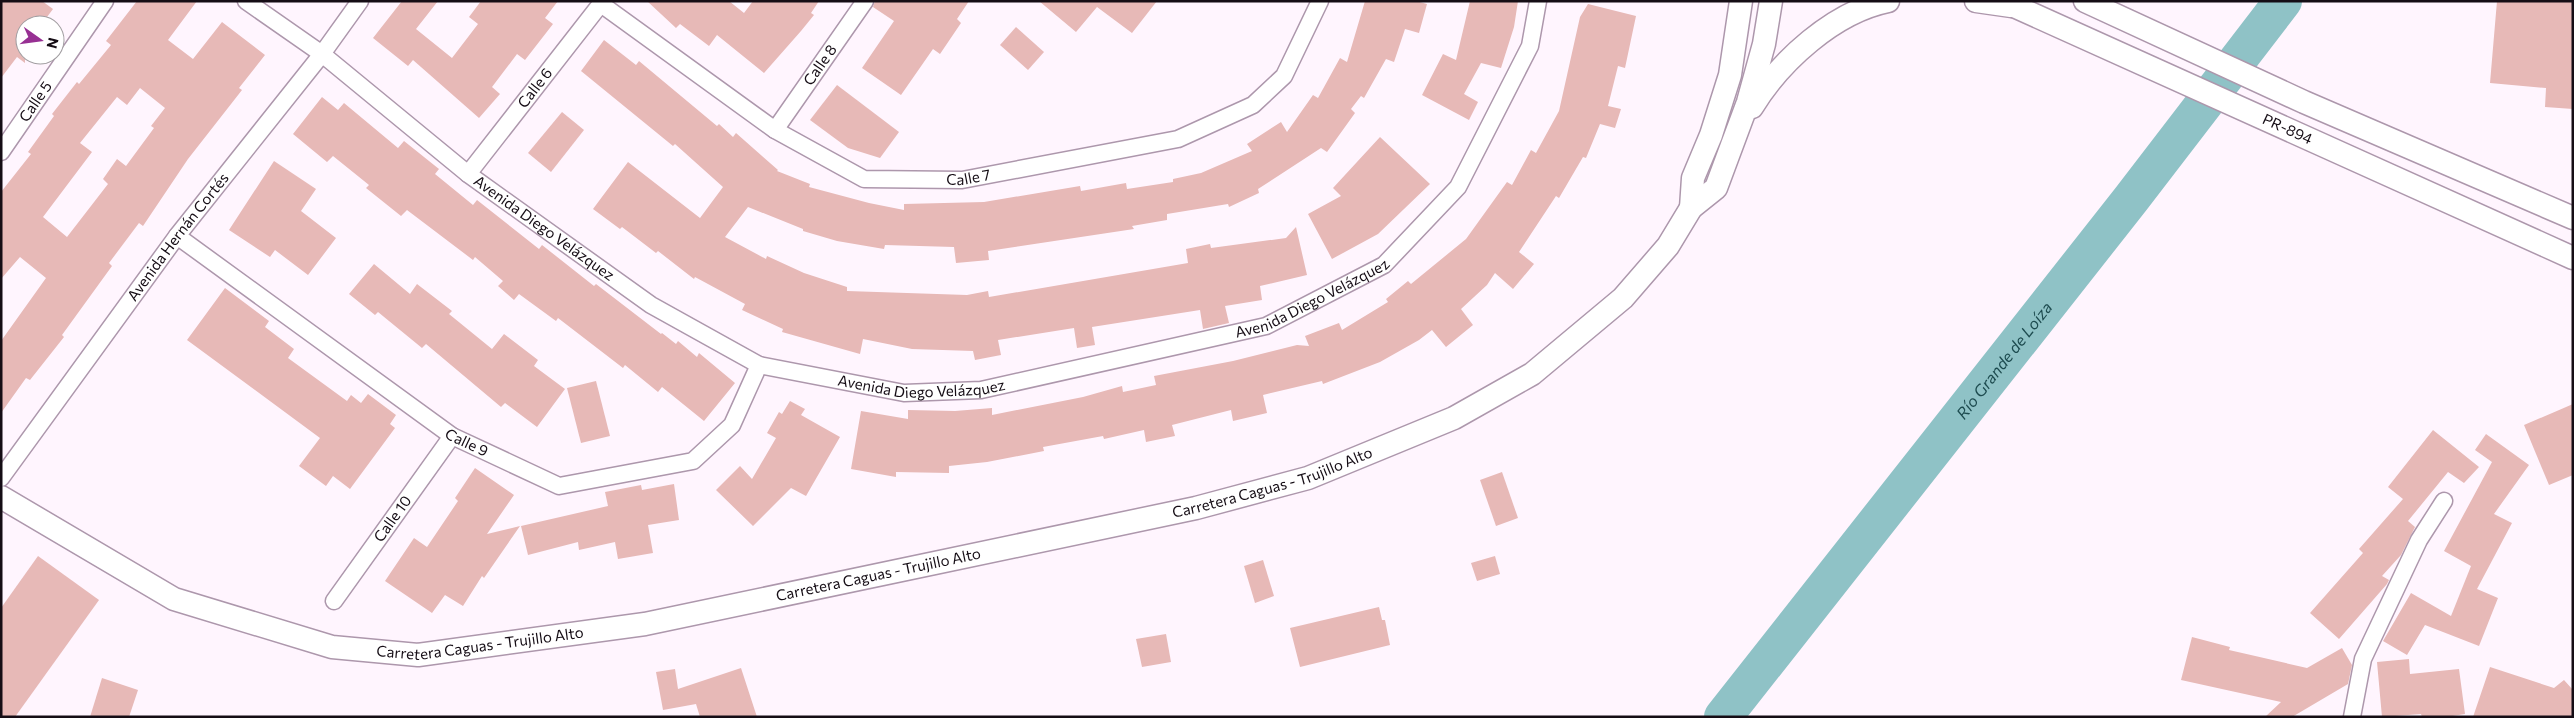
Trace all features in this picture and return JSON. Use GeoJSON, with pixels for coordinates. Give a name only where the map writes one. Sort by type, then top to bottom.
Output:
{"type":"FeatureCollection","features":[{"type":"Feature","properties":{"kind":"street","name":"Calle 5"},"geometry":{"type":"LineString","coordinates":[[1,152],[104,1]]}},
{"type":"Feature","properties":{"kind":"street","name":"Avenida Diego Velázquez"},"geometry":{"type":"LineString","coordinates":[[246,1],[322,54],[468,174],[651,305],[759,365],[904,393],[980,390],[1266,326],[1384,265],[1458,188],[1530,46],[1538,1]]}},
{"type":"Feature","properties":{"kind":"street","name":"Avenida Hernán Cortés"},"geometry":{"type":"LineString","coordinates":[[1,478],[177,236],[322,54],[360,1]]}},
{"type":"Feature","properties":{"kind":"street","name":"Calle 8"},"geometry":{"type":"LineString","coordinates":[[775,130],[865,1]]}},
{"type":"Feature","properties":{"kind":"street","name":"Calle 7"},"geometry":{"type":"LineString","coordinates":[[602,3],[775,130],[864,178],[962,180],[1178,139],[1253,105],[1284,76],[1320,1]]}},
{"type":"Feature","properties":{"kind":"street","name":"Carretera Caguas - Trujillo Alto"},"geometry":{"type":"LineString","coordinates":[[1691,208],[1693,178],[1711,135],[1730,75],[1741,1]]}},
{"type":"Feature","properties":{"kind":"street","name":"Carretera Caguas - Trujillo Alto"},"geometry":{"type":"LineString","coordinates":[[1,497],[174,600],[332,648],[418,655],[645,624],[1196,508],[1308,478],[1454,418],[1532,374],[1624,298],[1668,246],[1691,208],[1716,188],[1740,127],[1759,62],[1772,1]]}},
{"type":"Feature","properties":{"kind":"street"},"geometry":{"type":"LineString","coordinates":[[1740,127],[1769,83],[1785,64],[1810,40],[1858,12],[1888,1]]}},
{"type":"Feature","properties":{"kind":"street","name":"PR-894"},"geometry":{"type":"LineString","coordinates":[[1976,1],[2007,4],[2573,258]]}},
{"type":"Feature","properties":{"kind":"street"},"geometry":{"type":"LineString","coordinates":[[2085,1],[2304,102],[2573,218]]}},
{"type":"Feature","properties":{"kind":"street","name":"Calle 6"},"geometry":{"type":"LineString","coordinates":[[468,174],[602,3]]}},
{"type":"Feature","properties":{"kind":"street","name":"Calle 9"},"geometry":{"type":"LineString","coordinates":[[177,236],[452,436],[559,486],[693,461],[732,425],[759,365]]}},
{"type":"Feature","properties":{"kind":"street","name":"Calle 10"},"geometry":{"type":"LineString","coordinates":[[334,601],[452,436]]}},
{"type":"Feature","properties":{"kind":"street"},"geometry":{"type":"LineString","coordinates":[[2352,717],[2363,658],[2419,540],[2444,500]]}},
{"type":"Feature","properties":{"kind":"building"},"geometry":{"type":"Polygon","coordinates":[[[1,1],[42,1],[53,9],[48,15],[15,15],[15,60],[1,78],[1,1]]]}},
{"type":"Feature","properties":{"kind":"building"},"geometry":{"type":"Polygon","coordinates":[[[137,1],[197,1],[168,40],[193,59],[222,22],[265,55],[239,88],[242,90],[188,159],[143,226],[139,223],[109,263],[112,266],[62,335],[64,337],[30,380],[26,378],[1,413],[1,341],[46,278],[20,257],[1,279],[1,192],[31,154],[28,152],[54,116],[52,114],[77,82],[79,84],[111,45],[106,41],[137,1]],[[140,88],[127,105],[117,97],[80,143],[92,152],[43,217],[67,237],[108,184],[103,179],[117,159],[126,166],[154,128],[151,126],[165,108],[140,88]]]}},
{"type":"Feature","properties":{"kind":"building"},"geometry":{"type":"Polygon","coordinates":[[[402,1],[438,1],[416,29],[452,58],[478,24],[469,17],[481,1],[558,1],[545,18],[553,24],[525,60],[517,54],[492,87],[500,94],[479,118],[413,60],[408,66],[373,38],[402,1]]]}},
{"type":"Feature","properties":{"kind":"building"},"geometry":{"type":"Polygon","coordinates":[[[647,1],[729,1],[744,13],[753,1],[819,1],[811,13],[814,15],[764,73],[717,35],[709,46],[680,24],[676,28],[647,1]]]}},
{"type":"Feature","properties":{"kind":"building"},"geometry":{"type":"Polygon","coordinates":[[[875,1],[969,1],[957,19],[961,23],[940,54],[933,49],[901,95],[862,68],[894,21],[873,7],[875,1]]]}},
{"type":"Feature","properties":{"kind":"building"},"geometry":{"type":"Polygon","coordinates":[[[1039,1],[1157,1],[1132,33],[1097,7],[1076,32],[1039,1]]]}},
{"type":"Feature","properties":{"kind":"building"},"geometry":{"type":"Polygon","coordinates":[[[1365,1],[1416,1],[1427,4],[1419,33],[1405,29],[1394,62],[1386,59],[1364,98],[1361,96],[1351,109],[1355,113],[1327,152],[1321,148],[1258,189],[1259,193],[1229,207],[1228,204],[1167,214],[1167,220],[1132,226],[1134,229],[988,251],[989,260],[956,263],[954,247],[885,245],[884,249],[837,241],[803,231],[803,229],[748,207],[725,237],[766,259],[767,256],[804,273],[847,287],[847,291],[967,295],[988,291],[989,297],[1188,263],[1186,249],[1210,244],[1211,248],[1286,238],[1296,227],[1307,275],[1260,286],[1262,300],[1225,306],[1229,323],[1203,329],[1200,310],[1092,327],[1095,345],[1077,348],[1074,328],[998,340],[1001,355],[975,360],[973,351],[912,349],[863,339],[860,354],[782,332],[783,329],[742,310],[745,304],[695,277],[694,279],[658,251],[656,253],[622,227],[620,229],[593,209],[628,162],[700,218],[723,187],[675,144],[673,146],[581,71],[604,40],[636,65],[639,61],[717,126],[719,124],[733,137],[736,133],[777,171],[810,184],[809,187],[904,210],[904,204],[984,202],[1080,186],[1081,191],[1126,183],[1127,189],[1173,182],[1173,179],[1201,173],[1252,151],[1247,144],[1281,122],[1287,132],[1313,95],[1318,98],[1340,58],[1347,62],[1365,1]]]}},
{"type":"Feature","properties":{"kind":"building"},"geometry":{"type":"Polygon","coordinates":[[[1470,1],[1518,1],[1514,27],[1501,68],[1481,63],[1464,94],[1478,102],[1469,120],[1422,95],[1443,54],[1456,60],[1470,1]]]}},
{"type":"Feature","properties":{"kind":"building"},"geometry":{"type":"Polygon","coordinates":[[[2497,1],[2573,1],[2573,109],[2545,107],[2546,88],[2490,83],[2497,1]]]}},
{"type":"Feature","properties":{"kind":"building"},"geometry":{"type":"Polygon","coordinates":[[[1588,4],[1636,16],[1625,68],[1618,66],[1608,106],[1621,109],[1615,128],[1600,124],[1586,158],[1583,157],[1559,198],[1556,196],[1519,252],[1534,264],[1513,289],[1495,273],[1487,285],[1461,309],[1473,325],[1446,347],[1432,330],[1419,340],[1380,362],[1323,384],[1322,381],[1263,395],[1267,413],[1233,421],[1231,410],[1172,425],[1175,436],[1146,442],[1144,430],[1104,439],[1103,436],[1043,447],[1044,451],[987,462],[949,466],[949,473],[896,472],[896,477],[851,469],[861,411],[908,419],[908,410],[955,411],[992,408],[992,415],[1083,397],[1122,386],[1123,392],[1156,385],[1154,376],[1233,361],[1297,345],[1309,346],[1305,336],[1339,323],[1342,330],[1388,302],[1386,299],[1408,281],[1411,284],[1466,239],[1507,182],[1512,185],[1531,150],[1536,153],[1559,111],[1580,17],[1588,4]]]}},
{"type":"Feature","properties":{"kind":"building"},"geometry":{"type":"Polygon","coordinates":[[[1016,27],[1044,52],[1028,70],[1000,45],[1016,27]]]}},
{"type":"Feature","properties":{"kind":"building"},"geometry":{"type":"Polygon","coordinates":[[[837,85],[899,132],[880,158],[848,148],[810,120],[837,85]]]}},
{"type":"Feature","properties":{"kind":"building"},"geometry":{"type":"Polygon","coordinates":[[[322,97],[338,110],[344,103],[398,148],[404,141],[439,169],[435,174],[473,205],[477,200],[539,249],[542,245],[594,286],[596,284],[661,334],[676,344],[678,341],[697,357],[699,353],[735,383],[704,421],[662,387],[658,392],[625,365],[623,368],[558,318],[556,321],[519,294],[514,300],[498,286],[503,281],[475,257],[473,260],[407,210],[401,216],[366,188],[369,185],[333,156],[327,162],[293,134],[322,97]]]}},
{"type":"Feature","properties":{"kind":"building"},"geometry":{"type":"Polygon","coordinates":[[[562,112],[584,130],[551,172],[528,153],[562,112]]]}},
{"type":"Feature","properties":{"kind":"building"},"geometry":{"type":"Polygon","coordinates":[[[1380,137],[1430,184],[1378,234],[1332,259],[1308,214],[1341,196],[1333,188],[1380,137]]]}},
{"type":"Feature","properties":{"kind":"building"},"geometry":{"type":"Polygon","coordinates":[[[274,161],[316,189],[301,211],[336,238],[308,275],[275,250],[270,257],[229,230],[274,161]]]}},
{"type":"Feature","properties":{"kind":"building"},"geometry":{"type":"Polygon","coordinates":[[[374,264],[410,294],[417,284],[452,311],[449,314],[492,349],[504,334],[538,360],[534,366],[565,389],[537,427],[505,403],[501,407],[426,344],[422,348],[378,312],[375,315],[349,294],[374,264]]]}},
{"type":"Feature","properties":{"kind":"building"},"geometry":{"type":"Polygon","coordinates":[[[225,288],[269,321],[265,327],[294,349],[288,358],[347,401],[351,395],[361,403],[368,394],[396,415],[390,424],[395,428],[350,489],[333,476],[326,486],[299,466],[320,438],[187,340],[225,288]]]}},
{"type":"Feature","properties":{"kind":"building"},"geometry":{"type":"Polygon","coordinates":[[[596,381],[610,436],[581,443],[567,388],[596,381]]]}},
{"type":"Feature","properties":{"kind":"building"},"geometry":{"type":"Polygon","coordinates":[[[790,401],[805,409],[801,415],[840,437],[806,496],[791,488],[753,526],[716,490],[740,466],[752,479],[776,438],[767,433],[779,412],[782,414],[790,401]]]}},
{"type":"Feature","properties":{"kind":"building"},"geometry":{"type":"Polygon","coordinates":[[[2573,404],[2573,475],[2549,485],[2524,425],[2573,404]]]}},
{"type":"Feature","properties":{"kind":"building"},"geometry":{"type":"Polygon","coordinates":[[[2433,430],[2479,467],[2464,483],[2448,472],[2408,521],[2415,527],[2401,555],[2382,576],[2389,580],[2387,584],[2339,639],[2310,613],[2363,553],[2359,549],[2403,499],[2388,487],[2433,430]]]}},
{"type":"Feature","properties":{"kind":"building"},"geometry":{"type":"Polygon","coordinates":[[[2486,434],[2529,465],[2494,514],[2512,523],[2477,589],[2498,598],[2479,646],[2425,625],[2407,655],[2383,641],[2411,593],[2451,616],[2471,566],[2444,551],[2492,462],[2475,450],[2486,434]]]}},
{"type":"Feature","properties":{"kind":"building"},"geometry":{"type":"Polygon","coordinates":[[[475,468],[514,495],[487,534],[520,526],[484,578],[482,576],[463,606],[445,595],[432,613],[385,581],[414,538],[427,547],[458,501],[455,498],[475,468]]]}},
{"type":"Feature","properties":{"kind":"building"},"geometry":{"type":"Polygon","coordinates":[[[1502,472],[1518,518],[1496,526],[1480,480],[1502,472]]]}},
{"type":"Feature","properties":{"kind":"building"},"geometry":{"type":"Polygon","coordinates":[[[674,484],[679,520],[648,525],[653,553],[618,559],[615,542],[579,550],[578,542],[528,555],[521,526],[608,506],[605,492],[641,485],[642,490],[674,484]]]}},
{"type":"Feature","properties":{"kind":"building"},"geometry":{"type":"Polygon","coordinates":[[[38,556],[99,600],[15,717],[1,717],[1,608],[38,556]]]}},
{"type":"Feature","properties":{"kind":"building"},"geometry":{"type":"Polygon","coordinates":[[[1495,556],[1500,574],[1477,581],[1471,563],[1495,556]]]}},
{"type":"Feature","properties":{"kind":"building"},"geometry":{"type":"Polygon","coordinates":[[[1263,560],[1274,596],[1255,603],[1244,566],[1263,560]]]}},
{"type":"Feature","properties":{"kind":"building"},"geometry":{"type":"Polygon","coordinates":[[[1379,607],[1382,620],[1385,620],[1390,645],[1300,667],[1290,628],[1379,607]]]}},
{"type":"Feature","properties":{"kind":"building"},"geometry":{"type":"Polygon","coordinates":[[[1166,634],[1171,662],[1142,667],[1136,639],[1166,634]]]}},
{"type":"Feature","properties":{"kind":"building"},"geometry":{"type":"Polygon","coordinates":[[[2192,637],[2230,647],[2229,650],[2307,668],[2342,648],[2352,665],[2348,684],[2292,717],[2265,717],[2281,702],[2181,680],[2192,637]]]}},
{"type":"Feature","properties":{"kind":"building"},"geometry":{"type":"Polygon","coordinates":[[[2409,659],[2410,674],[2459,669],[2465,714],[2446,717],[2422,717],[2421,714],[2382,717],[2377,662],[2409,659]]]}},
{"type":"Feature","properties":{"kind":"building"},"geometry":{"type":"Polygon","coordinates":[[[2490,667],[2554,688],[2564,680],[2573,690],[2573,717],[2473,717],[2490,667]]]}},
{"type":"Feature","properties":{"kind":"building"},"geometry":{"type":"Polygon","coordinates":[[[741,668],[757,717],[700,717],[696,704],[663,710],[656,672],[675,669],[678,689],[741,668]]]}},
{"type":"Feature","properties":{"kind":"building"},"geometry":{"type":"Polygon","coordinates":[[[102,678],[138,690],[129,717],[90,717],[102,678]]]}},
{"type":"Feature","properties":{"kind":"waterway","name":"Río Grande de Loíza"},"geometry":{"type":"LineString","coordinates":[[1723,717],[2131,199],[2283,1]]}}]}
